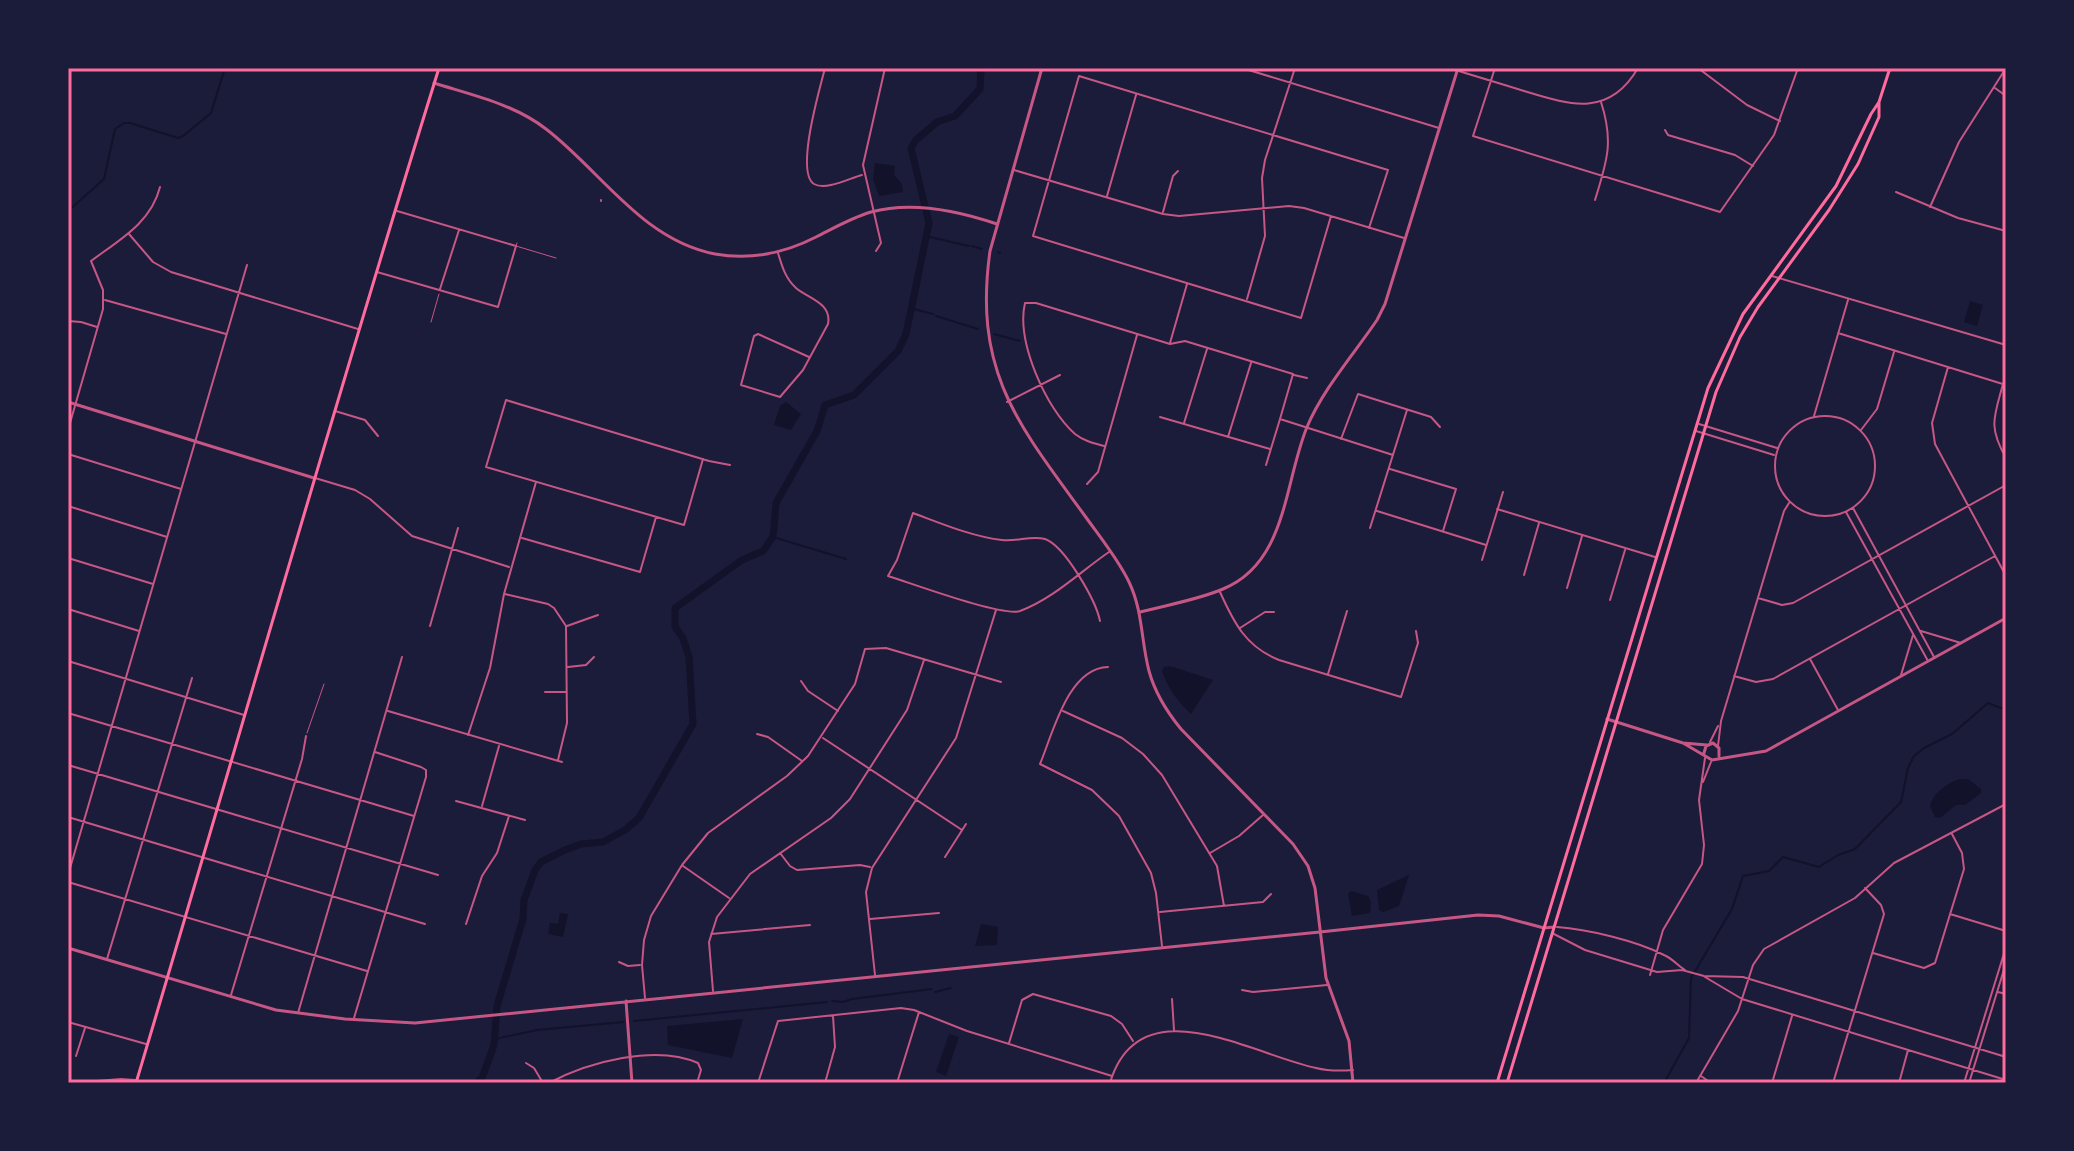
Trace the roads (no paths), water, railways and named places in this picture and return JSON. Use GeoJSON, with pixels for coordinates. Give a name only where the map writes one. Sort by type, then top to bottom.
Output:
{"type":"FeatureCollection","features":[{"type":"Feature","properties":{"kind":"main road"},"geometry":{"type":"LineString","coordinates":[[136,1082],[358,329],[439,68]]}},
{"type":"Feature","properties":{"kind":"main road"},"geometry":{"type":"LineString","coordinates":[[1497,1083],[1708,388],[1730,337],[1754,297],[1836,186],[1879,102],[1890,68]]}},
{"type":"Feature","properties":{"kind":"main road"},"geometry":{"type":"LineString","coordinates":[[1507,1083],[1716,392],[1740,337],[1778,278],[1844,189],[1879,117],[1879,102]]}},
{"type":"Feature","properties":{"kind":"street"},"geometry":{"type":"LineString","coordinates":[[825,68],[808,141],[808,178],[814,184],[824,186],[864,174]]}},
{"type":"Feature","properties":{"kind":"street"},"geometry":{"type":"LineString","coordinates":[[876,251],[881,243],[864,174],[864,157],[885,68]]}},
{"type":"Feature","properties":{"kind":"street"},"geometry":{"type":"LineString","coordinates":[[1042,68],[997,224],[986,276],[985,313],[990,350],[1007,402],[1030,441],[1130,584],[1140,612],[1149,672],[1166,710],[1293,844],[1308,866],[1315,888],[1328,985],[1349,1041],[1353,1083]]}},
{"type":"Feature","properties":{"kind":"street"},"geometry":{"type":"LineString","coordinates":[[1242,68],[1440,129]]}},
{"type":"Feature","properties":{"kind":"street"},"geometry":{"type":"LineString","coordinates":[[1246,301],[1265,236],[1262,178],[1295,68]]}},
{"type":"Feature","properties":{"kind":"street"},"geometry":{"type":"LineString","coordinates":[[1495,68],[1473,136],[1720,212],[1766,149],[1780,121],[1798,68]]}},
{"type":"Feature","properties":{"kind":"street"},"geometry":{"type":"LineString","coordinates":[[1140,612],[1220,590],[1252,570],[1269,548],[1314,413],[1377,320],[1391,286],[1458,69],[1571,105],[1601,101],[1624,87],[1638,68]]}},
{"type":"Feature","properties":{"kind":"street"},"geometry":{"type":"LineString","coordinates":[[1698,68],[1747,105],[1780,121]]}},
{"type":"Feature","properties":{"kind":"street"},"geometry":{"type":"LineString","coordinates":[[1930,207],[1959,142],[2006,68]]}},
{"type":"Feature","properties":{"kind":"street"},"geometry":{"type":"LineString","coordinates":[[1331,216],[1301,318],[1033,236],[1079,76],[1388,170],[1369,228]]}},
{"type":"Feature","properties":{"kind":"street"},"geometry":{"type":"LineString","coordinates":[[434,83],[530,117],[559,139],[650,224],[678,242],[705,251],[731,256],[778,252],[874,212],[915,208],[949,212],[997,224]]}},
{"type":"Feature","properties":{"kind":"street"},"geometry":{"type":"LineString","coordinates":[[1994,87],[2006,96]]}},
{"type":"Feature","properties":{"kind":"street"},"geometry":{"type":"LineString","coordinates":[[1107,197],[1136,93]]}},
{"type":"Feature","properties":{"kind":"street"},"geometry":{"type":"LineString","coordinates":[[1595,200],[1610,141],[1601,101]]}},
{"type":"Feature","properties":{"kind":"street"},"geometry":{"type":"LineString","coordinates":[[1665,130],[1668,135],[1735,155],[1753,166]]}},
{"type":"Feature","properties":{"kind":"street"},"geometry":{"type":"LineString","coordinates":[[1013,170],[1163,214],[1179,216],[1264,208],[1304,208],[1406,238]]}},
{"type":"Feature","properties":{"kind":"street"},"geometry":{"type":"LineString","coordinates":[[1163,214],[1173,176],[1178,171]]}},
{"type":"Feature","properties":{"kind":"street"},"geometry":{"type":"LineString","coordinates":[[68,430],[104,299],[91,261],[152,210],[160,187]]}},
{"type":"Feature","properties":{"kind":"street"},"geometry":{"type":"LineString","coordinates":[[1896,192],[1958,218],[2006,231]]}},
{"type":"Feature","properties":{"kind":"street"},"geometry":{"type":"LineString","coordinates":[[376,272],[498,307],[517,245],[395,211]]}},
{"type":"Feature","properties":{"kind":"street"},"geometry":{"type":"LineString","coordinates":[[440,290],[459,229]]}},
{"type":"Feature","properties":{"kind":"street"},"geometry":{"type":"LineString","coordinates":[[128,233],[145,254],[161,267],[358,329]]}},
{"type":"Feature","properties":{"kind":"street"},"geometry":{"type":"LineString","coordinates":[[778,252],[787,278],[796,288],[826,308],[828,324],[803,370],[780,397],[741,385],[754,336],[758,334],[809,357]]}},
{"type":"Feature","properties":{"kind":"street"},"geometry":{"type":"LineString","coordinates":[[68,875],[247,265]]}},
{"type":"Feature","properties":{"kind":"street"},"geometry":{"type":"LineString","coordinates":[[1770,276],[2006,345]]}},
{"type":"Feature","properties":{"kind":"street"},"geometry":{"type":"LineString","coordinates":[[1170,344],[1188,283]]}},
{"type":"Feature","properties":{"kind":"street"},"geometry":{"type":"LineString","coordinates":[[104,299],[228,335]]}},
{"type":"Feature","properties":{"kind":"street"},"geometry":{"type":"LineString","coordinates":[[1814,417],[1849,299]]}},
{"type":"Feature","properties":{"kind":"street"},"geometry":{"type":"LineString","coordinates":[[1104,446],[1085,441],[1075,434],[1054,410],[1041,385],[1025,334],[1025,303],[1036,303],[1170,344],[1185,341],[1307,378]]}},
{"type":"Feature","properties":{"kind":"street"},"geometry":{"type":"LineString","coordinates":[[68,321],[98,328]]}},
{"type":"Feature","properties":{"kind":"street"},"geometry":{"type":"LineString","coordinates":[[1838,333],[2004,385],[1992,424],[1996,441],[2006,458]]}},
{"type":"Feature","properties":{"kind":"street"},"geometry":{"type":"LineString","coordinates":[[1087,484],[1098,472],[1137,334]]}},
{"type":"Feature","properties":{"kind":"street"},"geometry":{"type":"LineString","coordinates":[[1183,424],[1207,348]]}},
{"type":"Feature","properties":{"kind":"street"},"geometry":{"type":"LineString","coordinates":[[1860,431],[1877,409],[1895,351]]}},
{"type":"Feature","properties":{"kind":"street"},"geometry":{"type":"LineString","coordinates":[[1228,437],[1251,362]]}},
{"type":"Feature","properties":{"kind":"street"},"geometry":{"type":"LineString","coordinates":[[1948,367],[1932,423],[1933,437],[1941,459],[2006,576]]}},
{"type":"Feature","properties":{"kind":"street"},"geometry":{"type":"LineString","coordinates":[[1266,465],[1293,374]]}},
{"type":"Feature","properties":{"kind":"street"},"geometry":{"type":"LineString","coordinates":[[1007,402],[1060,375]]}},
{"type":"Feature","properties":{"kind":"street"},"geometry":{"type":"LineString","coordinates":[[1341,439],[1358,394],[1431,417],[1440,427]]}},
{"type":"Feature","properties":{"kind":"street"},"geometry":{"type":"LineString","coordinates":[[703,459],[684,525],[486,467],[506,400],[730,465]]}},
{"type":"Feature","properties":{"kind":"street"},"geometry":{"type":"LineString","coordinates":[[68,402],[355,490],[370,499],[412,536],[511,567]]}},
{"type":"Feature","properties":{"kind":"street"},"geometry":{"type":"LineString","coordinates":[[1370,528],[1407,409]]}},
{"type":"Feature","properties":{"kind":"street"},"geometry":{"type":"LineString","coordinates":[[334,411],[365,420],[378,436]]}},
{"type":"Feature","properties":{"kind":"street"},"geometry":{"type":"LineString","coordinates":[[1160,417],[1271,449]]}},
{"type":"Feature","properties":{"kind":"street"},"geometry":{"type":"LineString","coordinates":[[1814,417],[1840,419],[1860,431],[1873,451],[1874,474],[1867,493],[1853,508],[1819,516],[1801,510],[1790,502],[1777,479],[1776,455],[1789,431],[1814,417]]}},
{"type":"Feature","properties":{"kind":"street"},"geometry":{"type":"LineString","coordinates":[[1280,419],[1393,455]]}},
{"type":"Feature","properties":{"kind":"street"},"geometry":{"type":"LineString","coordinates":[[1697,423],[1778,448]]}},
{"type":"Feature","properties":{"kind":"street"},"geometry":{"type":"LineString","coordinates":[[1695,431],[1776,455]]}},
{"type":"Feature","properties":{"kind":"street"},"geometry":{"type":"LineString","coordinates":[[68,454],[182,489]]}},
{"type":"Feature","properties":{"kind":"street"},"geometry":{"type":"LineString","coordinates":[[1389,468],[1456,489],[1443,531]]}},
{"type":"Feature","properties":{"kind":"street"},"geometry":{"type":"LineString","coordinates":[[468,735],[490,668],[504,594],[536,481]]}},
{"type":"Feature","properties":{"kind":"street"},"geometry":{"type":"LineString","coordinates":[[1758,598],[1790,605],[2006,485]]}},
{"type":"Feature","properties":{"kind":"street"},"geometry":{"type":"LineString","coordinates":[[1482,560],[1503,492]]}},
{"type":"Feature","properties":{"kind":"street"},"geometry":{"type":"LineString","coordinates":[[1650,975],[1663,930],[1702,864],[1704,851],[1699,805],[1705,755],[1720,722],[1784,511],[1790,502]]}},
{"type":"Feature","properties":{"kind":"street"},"geometry":{"type":"LineString","coordinates":[[68,506],[168,537]]}},
{"type":"Feature","properties":{"kind":"street"},"geometry":{"type":"LineString","coordinates":[[1853,508],[1935,658]]}},
{"type":"Feature","properties":{"kind":"street"},"geometry":{"type":"LineString","coordinates":[[1497,509],[1656,558]]}},
{"type":"Feature","properties":{"kind":"street"},"geometry":{"type":"LineString","coordinates":[[1376,510],[1486,545]]}},
{"type":"Feature","properties":{"kind":"street"},"geometry":{"type":"LineString","coordinates":[[1846,512],[1928,662]]}},
{"type":"Feature","properties":{"kind":"street"},"geometry":{"type":"LineString","coordinates":[[1100,621],[1097,609],[1078,575],[1047,540],[999,540],[913,513],[897,560],[888,576],[1012,612],[1043,599],[1078,575],[1110,552]]}},
{"type":"Feature","properties":{"kind":"street"},"geometry":{"type":"LineString","coordinates":[[521,538],[640,572],[656,517]]}},
{"type":"Feature","properties":{"kind":"street"},"geometry":{"type":"LineString","coordinates":[[1524,575],[1539,522]]}},
{"type":"Feature","properties":{"kind":"street"},"geometry":{"type":"LineString","coordinates":[[430,626],[458,528]]}},
{"type":"Feature","properties":{"kind":"street"},"geometry":{"type":"LineString","coordinates":[[1567,588],[1583,535]]}},
{"type":"Feature","properties":{"kind":"street"},"geometry":{"type":"LineString","coordinates":[[1610,600],[1625,548]]}},
{"type":"Feature","properties":{"kind":"street"},"geometry":{"type":"LineString","coordinates":[[1734,676],[1756,682],[1771,680],[1995,556]]}},
{"type":"Feature","properties":{"kind":"street"},"geometry":{"type":"LineString","coordinates":[[68,558],[154,584]]}},
{"type":"Feature","properties":{"kind":"street"},"geometry":{"type":"LineString","coordinates":[[1220,590],[1238,629],[1255,647],[1272,657],[1401,697],[1418,643],[1416,631]]}},
{"type":"Feature","properties":{"kind":"street"},"geometry":{"type":"LineString","coordinates":[[387,711],[560,761],[567,726],[566,626],[548,604],[504,594]]}},
{"type":"Feature","properties":{"kind":"street"},"geometry":{"type":"LineString","coordinates":[[68,609],[140,631]]}},
{"type":"Feature","properties":{"kind":"street"},"geometry":{"type":"LineString","coordinates":[[875,976],[866,886],[872,868],[956,738],[996,609]]}},
{"type":"Feature","properties":{"kind":"street"},"geometry":{"type":"LineString","coordinates":[[1328,674],[1347,611]]}},
{"type":"Feature","properties":{"kind":"street"},"geometry":{"type":"LineString","coordinates":[[1238,629],[1265,612],[1274,612]]}},
{"type":"Feature","properties":{"kind":"street"},"geometry":{"type":"LineString","coordinates":[[566,626],[598,615]]}},
{"type":"Feature","properties":{"kind":"street"},"geometry":{"type":"LineString","coordinates":[[1607,719],[1683,743],[1715,759],[1766,751],[2006,618]]}},
{"type":"Feature","properties":{"kind":"street"},"geometry":{"type":"LineString","coordinates":[[1919,631],[1962,643]]}},
{"type":"Feature","properties":{"kind":"street"},"geometry":{"type":"LineString","coordinates":[[1900,677],[1913,634]]}},
{"type":"Feature","properties":{"kind":"street"},"geometry":{"type":"LineString","coordinates":[[645,999],[642,965],[644,940],[651,916],[682,865],[708,833],[803,762],[855,684],[865,649],[886,648],[1001,682]]}},
{"type":"Feature","properties":{"kind":"street"},"geometry":{"type":"LineString","coordinates":[[298,1014],[402,657]]}},
{"type":"Feature","properties":{"kind":"street"},"geometry":{"type":"LineString","coordinates":[[567,667],[586,665],[594,657]]}},
{"type":"Feature","properties":{"kind":"street"},"geometry":{"type":"LineString","coordinates":[[1810,658],[1839,711]]}},
{"type":"Feature","properties":{"kind":"street"},"geometry":{"type":"LineString","coordinates":[[713,992],[709,934],[729,898],[750,874],[831,818],[850,799],[907,710],[924,660]]}},
{"type":"Feature","properties":{"kind":"street"},"geometry":{"type":"LineString","coordinates":[[68,661],[246,716]]}},
{"type":"Feature","properties":{"kind":"street"},"geometry":{"type":"LineString","coordinates":[[1108,667],[1094,668],[1072,688],[1040,764],[1092,790],[1115,810],[1148,866],[1159,912],[1163,947]]}},
{"type":"Feature","properties":{"kind":"street"},"geometry":{"type":"LineString","coordinates":[[107,959],[192,678]]}},
{"type":"Feature","properties":{"kind":"street"},"geometry":{"type":"LineString","coordinates":[[801,681],[808,691],[839,712]]}},
{"type":"Feature","properties":{"kind":"street"},"geometry":{"type":"LineString","coordinates":[[545,692],[567,692]]}},
{"type":"Feature","properties":{"kind":"street"},"geometry":{"type":"LineString","coordinates":[[1063,710],[1122,738],[1143,754],[1173,790],[1210,853],[1221,879],[1224,906]]}},
{"type":"Feature","properties":{"kind":"street"},"geometry":{"type":"LineString","coordinates":[[68,713],[414,816]]}},
{"type":"Feature","properties":{"kind":"street"},"geometry":{"type":"LineString","coordinates":[[1701,791],[1708,768],[1720,754],[1720,722]]}},
{"type":"Feature","properties":{"kind":"street"},"geometry":{"type":"LineString","coordinates":[[757,734],[778,743],[803,762]]}},
{"type":"Feature","properties":{"kind":"street"},"geometry":{"type":"LineString","coordinates":[[231,996],[296,781],[306,736]]}},
{"type":"Feature","properties":{"kind":"street"},"geometry":{"type":"LineString","coordinates":[[822,737],[962,830]]}},
{"type":"Feature","properties":{"kind":"street"},"geometry":{"type":"LineString","coordinates":[[1683,743],[1708,745],[1733,756]]}},
{"type":"Feature","properties":{"kind":"street"},"geometry":{"type":"LineString","coordinates":[[481,808],[499,745]]}},
{"type":"Feature","properties":{"kind":"street"},"geometry":{"type":"LineString","coordinates":[[354,1020],[426,777],[426,770],[375,752]]}},
{"type":"Feature","properties":{"kind":"street"},"geometry":{"type":"LineString","coordinates":[[68,765],[438,875]]}},
{"type":"Feature","properties":{"kind":"street"},"geometry":{"type":"LineString","coordinates":[[456,801],[525,820]]}},
{"type":"Feature","properties":{"kind":"street"},"geometry":{"type":"LineString","coordinates":[[1696,1083],[1736,1015],[1756,959],[1770,944],[1849,901],[1894,863],[2006,804]]}},
{"type":"Feature","properties":{"kind":"street"},"geometry":{"type":"LineString","coordinates":[[1210,853],[1239,836],[1264,814]]}},
{"type":"Feature","properties":{"kind":"street"},"geometry":{"type":"LineString","coordinates":[[466,924],[482,876],[497,853],[509,816]]}},
{"type":"Feature","properties":{"kind":"street"},"geometry":{"type":"LineString","coordinates":[[68,817],[425,924]]}},
{"type":"Feature","properties":{"kind":"street"},"geometry":{"type":"LineString","coordinates":[[945,857],[966,824]]}},
{"type":"Feature","properties":{"kind":"street"},"geometry":{"type":"LineString","coordinates":[[1872,953],[1921,968],[1933,966],[1964,863],[1951,833]]}},
{"type":"Feature","properties":{"kind":"street"},"geometry":{"type":"LineString","coordinates":[[780,852],[797,870],[860,865],[872,868]]}},
{"type":"Feature","properties":{"kind":"street"},"geometry":{"type":"LineString","coordinates":[[682,865],[729,898]]}},
{"type":"Feature","properties":{"kind":"street"},"geometry":{"type":"LineString","coordinates":[[68,882],[368,972]]}},
{"type":"Feature","properties":{"kind":"street"},"geometry":{"type":"LineString","coordinates":[[1833,1083],[1884,912],[1865,888]]}},
{"type":"Feature","properties":{"kind":"street"},"geometry":{"type":"LineString","coordinates":[[1159,912],[1263,902],[1271,894]]}},
{"type":"Feature","properties":{"kind":"street"},"geometry":{"type":"LineString","coordinates":[[869,919],[939,913]]}},
{"type":"Feature","properties":{"kind":"street"},"geometry":{"type":"LineString","coordinates":[[1950,914],[2006,931]]}},
{"type":"Feature","properties":{"kind":"street"},"geometry":{"type":"LineString","coordinates":[[68,948],[298,1014],[415,1023],[1478,915],[1515,919],[1544,928],[1592,953],[1661,973],[1686,971],[1704,976],[1749,979],[2006,1057]]}},
{"type":"Feature","properties":{"kind":"street"},"geometry":{"type":"LineString","coordinates":[[709,934],[810,925]]}},
{"type":"Feature","properties":{"kind":"street"},"geometry":{"type":"LineString","coordinates":[[1544,928],[1591,932],[1668,957],[1686,971]]}},
{"type":"Feature","properties":{"kind":"street"},"geometry":{"type":"LineString","coordinates":[[1969,1083],[2006,947]]}},
{"type":"Feature","properties":{"kind":"street"},"geometry":{"type":"LineString","coordinates":[[619,962],[628,966],[642,965]]}},
{"type":"Feature","properties":{"kind":"street"},"geometry":{"type":"LineString","coordinates":[[1964,1083],[2006,963]]}},
{"type":"Feature","properties":{"kind":"street"},"geometry":{"type":"LineString","coordinates":[[1704,976],[1742,999],[2006,1080]]}},
{"type":"Feature","properties":{"kind":"street"},"geometry":{"type":"LineString","coordinates":[[1242,990],[1253,992],[1328,985]]}},
{"type":"Feature","properties":{"kind":"street"},"geometry":{"type":"LineString","coordinates":[[1995,991],[2006,994]]}},
{"type":"Feature","properties":{"kind":"street"},"geometry":{"type":"LineString","coordinates":[[1008,1045],[1022,1000],[1033,994],[1111,1016],[1122,1024],[1134,1043]]}},
{"type":"Feature","properties":{"kind":"street"},"geometry":{"type":"LineString","coordinates":[[1172,999],[1174,1030]]}},
{"type":"Feature","properties":{"kind":"street"},"geometry":{"type":"LineString","coordinates":[[626,1001],[632,1083]]}},
{"type":"Feature","properties":{"kind":"street"},"geometry":{"type":"LineString","coordinates":[[758,1083],[776,1024],[780,1020],[901,1008],[919,1011],[954,1027],[1112,1076]]}},
{"type":"Feature","properties":{"kind":"street"},"geometry":{"type":"LineString","coordinates":[[897,1083],[919,1011]]}},
{"type":"Feature","properties":{"kind":"street"},"geometry":{"type":"LineString","coordinates":[[825,1083],[835,1047],[833,1015]]}},
{"type":"Feature","properties":{"kind":"street"},"geometry":{"type":"LineString","coordinates":[[1772,1083],[1792,1015]]}},
{"type":"Feature","properties":{"kind":"street"},"geometry":{"type":"LineString","coordinates":[[68,1022],[147,1045]]}},
{"type":"Feature","properties":{"kind":"street"},"geometry":{"type":"LineString","coordinates":[[76,1056],[85,1027]]}},
{"type":"Feature","properties":{"kind":"street"},"geometry":{"type":"LineString","coordinates":[[1110,1083],[1121,1057],[1134,1043],[1150,1034],[1174,1030],[1214,1038],[1313,1068],[1353,1070]]}},
{"type":"Feature","properties":{"kind":"street"},"geometry":{"type":"LineString","coordinates":[[1899,1083],[1908,1050]]}},
{"type":"Feature","properties":{"kind":"street"},"geometry":{"type":"LineString","coordinates":[[549,1083],[592,1065],[670,1055],[700,1066],[697,1083]]}},
{"type":"Feature","properties":{"kind":"street"},"geometry":{"type":"LineString","coordinates":[[526,1063],[534,1068],[543,1083]]}},
{"type":"Feature","properties":{"kind":"street"},"geometry":{"type":"LineString","coordinates":[[1700,1075],[1711,1083]]}},
{"type":"Feature","properties":{"kind":"street"},"geometry":{"type":"LineString","coordinates":[[74,1083],[121,1079],[136,1082]]}},
{"type":"Feature","properties":{"kind":"lane"},"geometry":{"type":"LineString","coordinates":[[517,245],[556,258]]}},
{"type":"Feature","properties":{"kind":"lane"},"geometry":{"type":"LineString","coordinates":[[431,322],[440,290]]}},
{"type":"Feature","properties":{"kind":"lane"},"geometry":{"type":"LineString","coordinates":[[306,736],[324,684]]}},
{"type":"Feature","properties":{"kind":"waterway"},"geometry":{"type":"LineString","coordinates":[[68,211],[104,179],[115,129],[130,123],[178,138],[183,136],[211,113],[225,68]]}},
{"type":"Feature","properties":{"kind":"waterway"},"geometry":{"type":"LineString","coordinates":[[476,1083],[482,1078],[494,1045],[497,1006],[523,919],[524,900],[535,870],[541,862],[565,850],[581,844],[603,842],[639,818],[693,724],[689,657],[683,638],[675,627],[675,608],[742,560],[763,551],[773,537],[776,503],[817,431],[825,405],[854,395],[898,351],[906,334],[929,223],[911,148],[937,122],[955,116],[980,89],[981,68]]}},
{"type":"Feature","properties":{"kind":"waterway"},"geometry":{"type":"LineString","coordinates":[[926,236],[969,246]]}},
{"type":"Feature","properties":{"kind":"waterway"},"geometry":{"type":"LineString","coordinates":[[972,246],[982,249]]}},
{"type":"Feature","properties":{"kind":"waterway"},"geometry":{"type":"LineString","coordinates":[[910,308],[933,314]]}},
{"type":"Feature","properties":{"kind":"waterway"},"geometry":{"type":"LineString","coordinates":[[936,316],[978,329]]}},
{"type":"Feature","properties":{"kind":"waterway"},"geometry":{"type":"LineString","coordinates":[[994,334],[1020,341]]}},
{"type":"Feature","properties":{"kind":"waterway"},"geometry":{"type":"LineString","coordinates":[[773,537],[846,559]]}},
{"type":"Feature","properties":{"kind":"waterway"},"geometry":{"type":"LineString","coordinates":[[1664,1083],[1689,1038],[1691,978],[1732,909],[1743,876],[1769,871],[1783,857],[1819,867],[1855,849],[1901,802],[1908,768],[1914,756],[1952,734],[1988,703],[2006,710]]}},
{"type":"Feature","properties":{"kind":"waterway"},"geometry":{"type":"LineString","coordinates":[[935,992],[951,988]]}},
{"type":"Feature","properties":{"kind":"waterway"},"geometry":{"type":"LineString","coordinates":[[832,1001],[932,989]]}},
{"type":"Feature","properties":{"kind":"waterway"},"geometry":{"type":"LineString","coordinates":[[634,1021],[827,1002]]}},
{"type":"Feature","properties":{"kind":"waterway"},"geometry":{"type":"LineString","coordinates":[[495,1039],[537,1030],[623,1022]]}}]}
